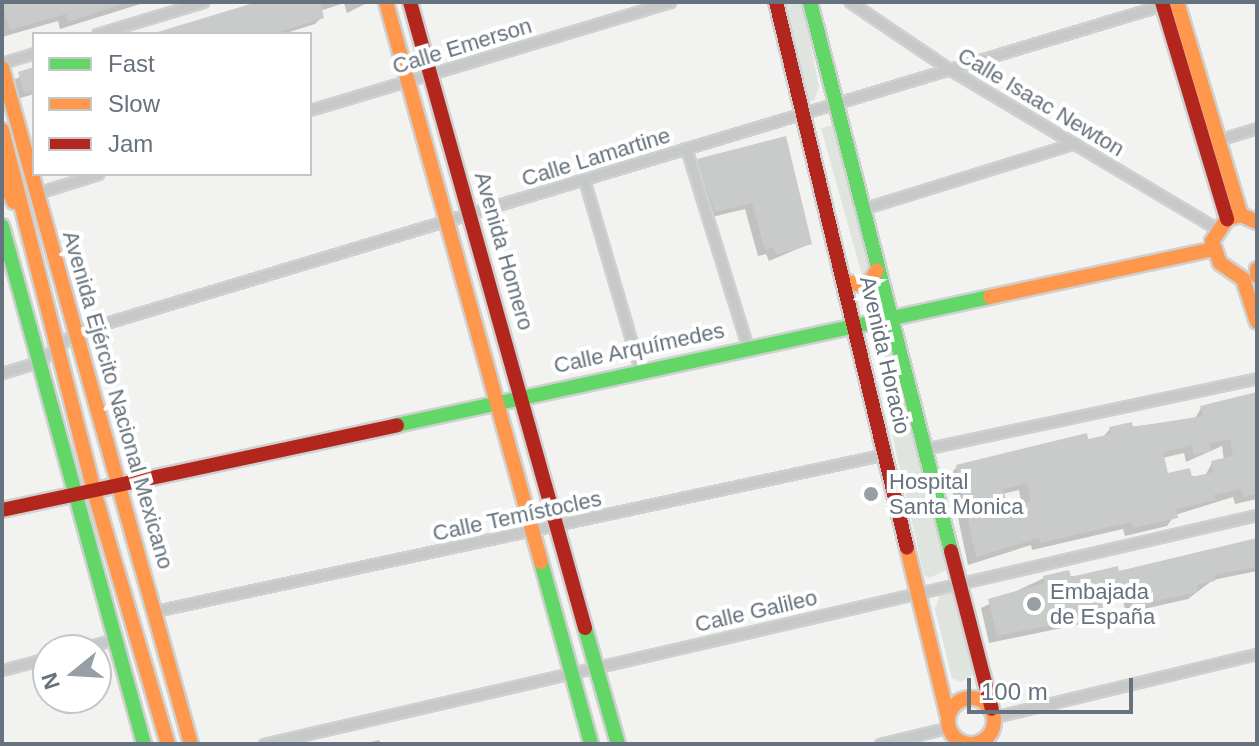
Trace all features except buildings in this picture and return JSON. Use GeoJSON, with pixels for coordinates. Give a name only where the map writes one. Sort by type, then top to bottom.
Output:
{"type":"FeatureCollection","features":[{"type":"Feature","properties":{"kind":"street"},"geometry":{"type":"LineString","coordinates":[[104,32],[203,2]]}},
{"type":"Feature","properties":{"kind":"street"},"geometry":{"type":"LineString","coordinates":[[386,2],[591,744]]}},
{"type":"Feature","properties":{"kind":"street","name":"Avenida Homero"},"geometry":{"type":"LineString","coordinates":[[410,2],[618,744]]}},
{"type":"Feature","properties":{"kind":"street","name":"Calle Emerson"},"geometry":{"type":"LineString","coordinates":[[312,109],[670,2]]}},
{"type":"Feature","properties":{"kind":"street","name":"Avenida Horacio"},"geometry":{"type":"LineString","coordinates":[[776,2],[857,324],[916,593],[952,731]]}},
{"type":"Feature","properties":{"kind":"street","name":"Avenida Horacio"},"geometry":{"type":"LineString","coordinates":[[810,2],[1000,744]]}},
{"type":"Feature","properties":{"kind":"street","name":"Calle Isaac Newton"},"geometry":{"type":"LineString","coordinates":[[850,2],[949,69],[1075,143],[1228,221]]}},
{"type":"Feature","properties":{"kind":"street"},"geometry":{"type":"LineString","coordinates":[[1168,3],[1218,140],[1228,221],[1213,249],[1220,263],[1243,279],[1257,322]]}},
{"type":"Feature","properties":{"kind":"street"},"geometry":{"type":"LineString","coordinates":[[1168,3],[1228,221]]}},
{"type":"Feature","properties":{"kind":"street","name":"Calle Lamartine"},"geometry":{"type":"LineString","coordinates":[[2,373],[39,362],[76,332],[1168,3]]}},
{"type":"Feature","properties":{"kind":"street"},"geometry":{"type":"LineString","coordinates":[[2,65],[32,54]]}},
{"type":"Feature","properties":{"kind":"street","name":"Avenida Ejército Nacional Mexicano"},"geometry":{"type":"LineString","coordinates":[[2,65],[32,175]]}},
{"type":"Feature","properties":{"kind":"street"},"geometry":{"type":"LineString","coordinates":[[1218,140],[1257,128]]}},
{"type":"Feature","properties":{"kind":"street","name":"Avenida Ejército Nacional Mexicano"},"geometry":{"type":"LineString","coordinates":[[2,130],[93,488],[168,744]]}},
{"type":"Feature","properties":{"kind":"street"},"geometry":{"type":"LineString","coordinates":[[862,209],[1075,143]]}},
{"type":"Feature","properties":{"kind":"street"},"geometry":{"type":"LineString","coordinates":[[686,148],[748,348]]}},
{"type":"Feature","properties":{"kind":"street"},"geometry":{"type":"LineString","coordinates":[[2,173],[25,228]]}},
{"type":"Feature","properties":{"kind":"street","name":"Avenida Ejército Nacional Mexicano"},"geometry":{"type":"LineString","coordinates":[[32,176],[191,744]]}},
{"type":"Feature","properties":{"kind":"street"},"geometry":{"type":"LineString","coordinates":[[37,193],[92,176]]}},
{"type":"Feature","properties":{"kind":"street"},"geometry":{"type":"LineString","coordinates":[[584,179],[640,371]]}},
{"type":"Feature","properties":{"kind":"street"},"geometry":{"type":"LineString","coordinates":[[1228,221],[1257,222]]}},
{"type":"Feature","properties":{"kind":"street"},"geometry":{"type":"LineString","coordinates":[[2,226],[6,256],[39,362],[144,744]]}},
{"type":"Feature","properties":{"kind":"street","name":"Calle Arquímedes"},"geometry":{"type":"LineString","coordinates":[[2,510],[74,491],[1213,249]]}},
{"type":"Feature","properties":{"kind":"street"},"geometry":{"type":"LineString","coordinates":[[1257,269],[1257,276]]}},
{"type":"Feature","properties":{"kind":"street"},"geometry":{"type":"LineString","coordinates":[[846,282],[868,286],[877,270]]}},
{"type":"Feature","properties":{"kind":"street"},"geometry":{"type":"LineString","coordinates":[[924,449],[1257,378]]}},
{"type":"Feature","properties":{"kind":"street","name":"Calle Temístocles"},"geometry":{"type":"LineString","coordinates":[[155,611],[533,533],[886,454]]}},
{"type":"Feature","properties":{"kind":"street","name":"Calle Galileo"},"geometry":{"type":"LineString","coordinates":[[264,744],[1257,515]]}},
{"type":"Feature","properties":{"kind":"street"},"geometry":{"type":"LineString","coordinates":[[952,731],[964,743],[979,742],[994,717],[1257,654]]}},
{"type":"Feature","properties":{"kind":"street"},"geometry":{"type":"LineString","coordinates":[[2,670],[32,662]]}},
{"type":"Feature","properties":{"kind":"street"},"geometry":{"type":"LineString","coordinates":[[952,731],[961,699],[978,699],[994,717]]}},
{"type":"Feature","properties":{"kind":"street"},"geometry":{"type":"LineString","coordinates":[[880,744],[952,731]]}},
{"type":"Feature","properties":{"kind":"shaded area"},"geometry":{"type":"Polygon","coordinates":[[[786,2],[802,2],[819,86],[814,101],[803,100],[786,2]]]}},
{"type":"Feature","properties":{"kind":"shaded area"},"geometry":{"type":"Polygon","coordinates":[[[838,124],[870,262],[869,277],[863,279],[821,128],[838,124]]]}},
{"type":"Feature","properties":{"kind":"shaded area"},"geometry":{"type":"Polygon","coordinates":[[[886,321],[951,568],[929,578],[924,575],[870,337],[870,325],[886,321]]]}},
{"type":"Feature","properties":{"kind":"shaded area"},"geometry":{"type":"Polygon","coordinates":[[[958,590],[981,670],[960,682],[952,678],[935,609],[940,595],[958,590]]]}},
{"type":"Feature","properties":{"kind":"traffic: fast"},"geometry":{"type":"LineString","coordinates":[[810,2],[951,551]]}},
{"type":"Feature","properties":{"kind":"traffic: fast"},"geometry":{"type":"LineString","coordinates":[[2,226],[144,744]]}},
{"type":"Feature","properties":{"kind":"traffic: fast"},"geometry":{"type":"LineString","coordinates":[[397,425],[990,297]]}},
{"type":"Feature","properties":{"kind":"traffic: fast"},"geometry":{"type":"LineString","coordinates":[[541,562],[591,744]]}},
{"type":"Feature","properties":{"kind":"traffic: fast"},"geometry":{"type":"LineString","coordinates":[[585,628],[618,744]]}},
{"type":"Feature","properties":{"kind":"traffic: slow"},"geometry":{"type":"LineString","coordinates":[[386,2],[541,562]]}},
{"type":"Feature","properties":{"kind":"traffic: slow"},"geometry":{"type":"LineString","coordinates":[[1177,2],[1241,215]]}},
{"type":"Feature","properties":{"kind":"traffic: slow"},"geometry":{"type":"LineString","coordinates":[[2,68],[32,175]]}},
{"type":"Feature","properties":{"kind":"traffic: slow"},"geometry":{"type":"LineString","coordinates":[[2,130],[93,488],[168,744]]}},
{"type":"Feature","properties":{"kind":"traffic: slow"},"geometry":{"type":"LineString","coordinates":[[2,173],[14,202]]}},
{"type":"Feature","properties":{"kind":"traffic: slow"},"geometry":{"type":"LineString","coordinates":[[32,176],[191,744]]}},
{"type":"Feature","properties":{"kind":"traffic: slow"},"geometry":{"type":"LineString","coordinates":[[1257,222],[1241,215],[1227,219],[1212,241],[1220,263],[1243,279],[1257,322]]}},
{"type":"Feature","properties":{"kind":"traffic: slow"},"geometry":{"type":"LineString","coordinates":[[990,297],[1213,249]]}},
{"type":"Feature","properties":{"kind":"traffic: slow"},"geometry":{"type":"LineString","coordinates":[[1257,269],[1257,276]]}},
{"type":"Feature","properties":{"kind":"traffic: slow"},"geometry":{"type":"LineString","coordinates":[[846,282],[868,286],[877,270]]}},
{"type":"Feature","properties":{"kind":"traffic: slow"},"geometry":{"type":"LineString","coordinates":[[907,548],[948,718]]}},
{"type":"Feature","properties":{"kind":"traffic: slow"},"geometry":{"type":"LineString","coordinates":[[971,698],[987,705],[994,721],[987,737],[971,744],[955,737],[948,721],[955,705],[971,698]]}},
{"type":"Feature","properties":{"kind":"traffic: jam"},"geometry":{"type":"LineString","coordinates":[[410,2],[585,628]]}},
{"type":"Feature","properties":{"kind":"traffic: jam"},"geometry":{"type":"LineString","coordinates":[[776,2],[907,548]]}},
{"type":"Feature","properties":{"kind":"traffic: jam"},"geometry":{"type":"LineString","coordinates":[[1162,2],[1227,219]]}},
{"type":"Feature","properties":{"kind":"traffic: jam"},"geometry":{"type":"LineString","coordinates":[[2,510],[397,425]]}},
{"type":"Feature","properties":{"kind":"traffic: jam"},"geometry":{"type":"LineString","coordinates":[[951,551],[992,709]]}},
{"type":"Feature","properties":{"kind":"place","name":"Hospital Santa Monica"},"geometry":{"type":"Point","coordinates":[871,494]}},
{"type":"Feature","properties":{"kind":"place","name":"Embajada de España"},"geometry":{"type":"Point","coordinates":[1034,604]}}]}
